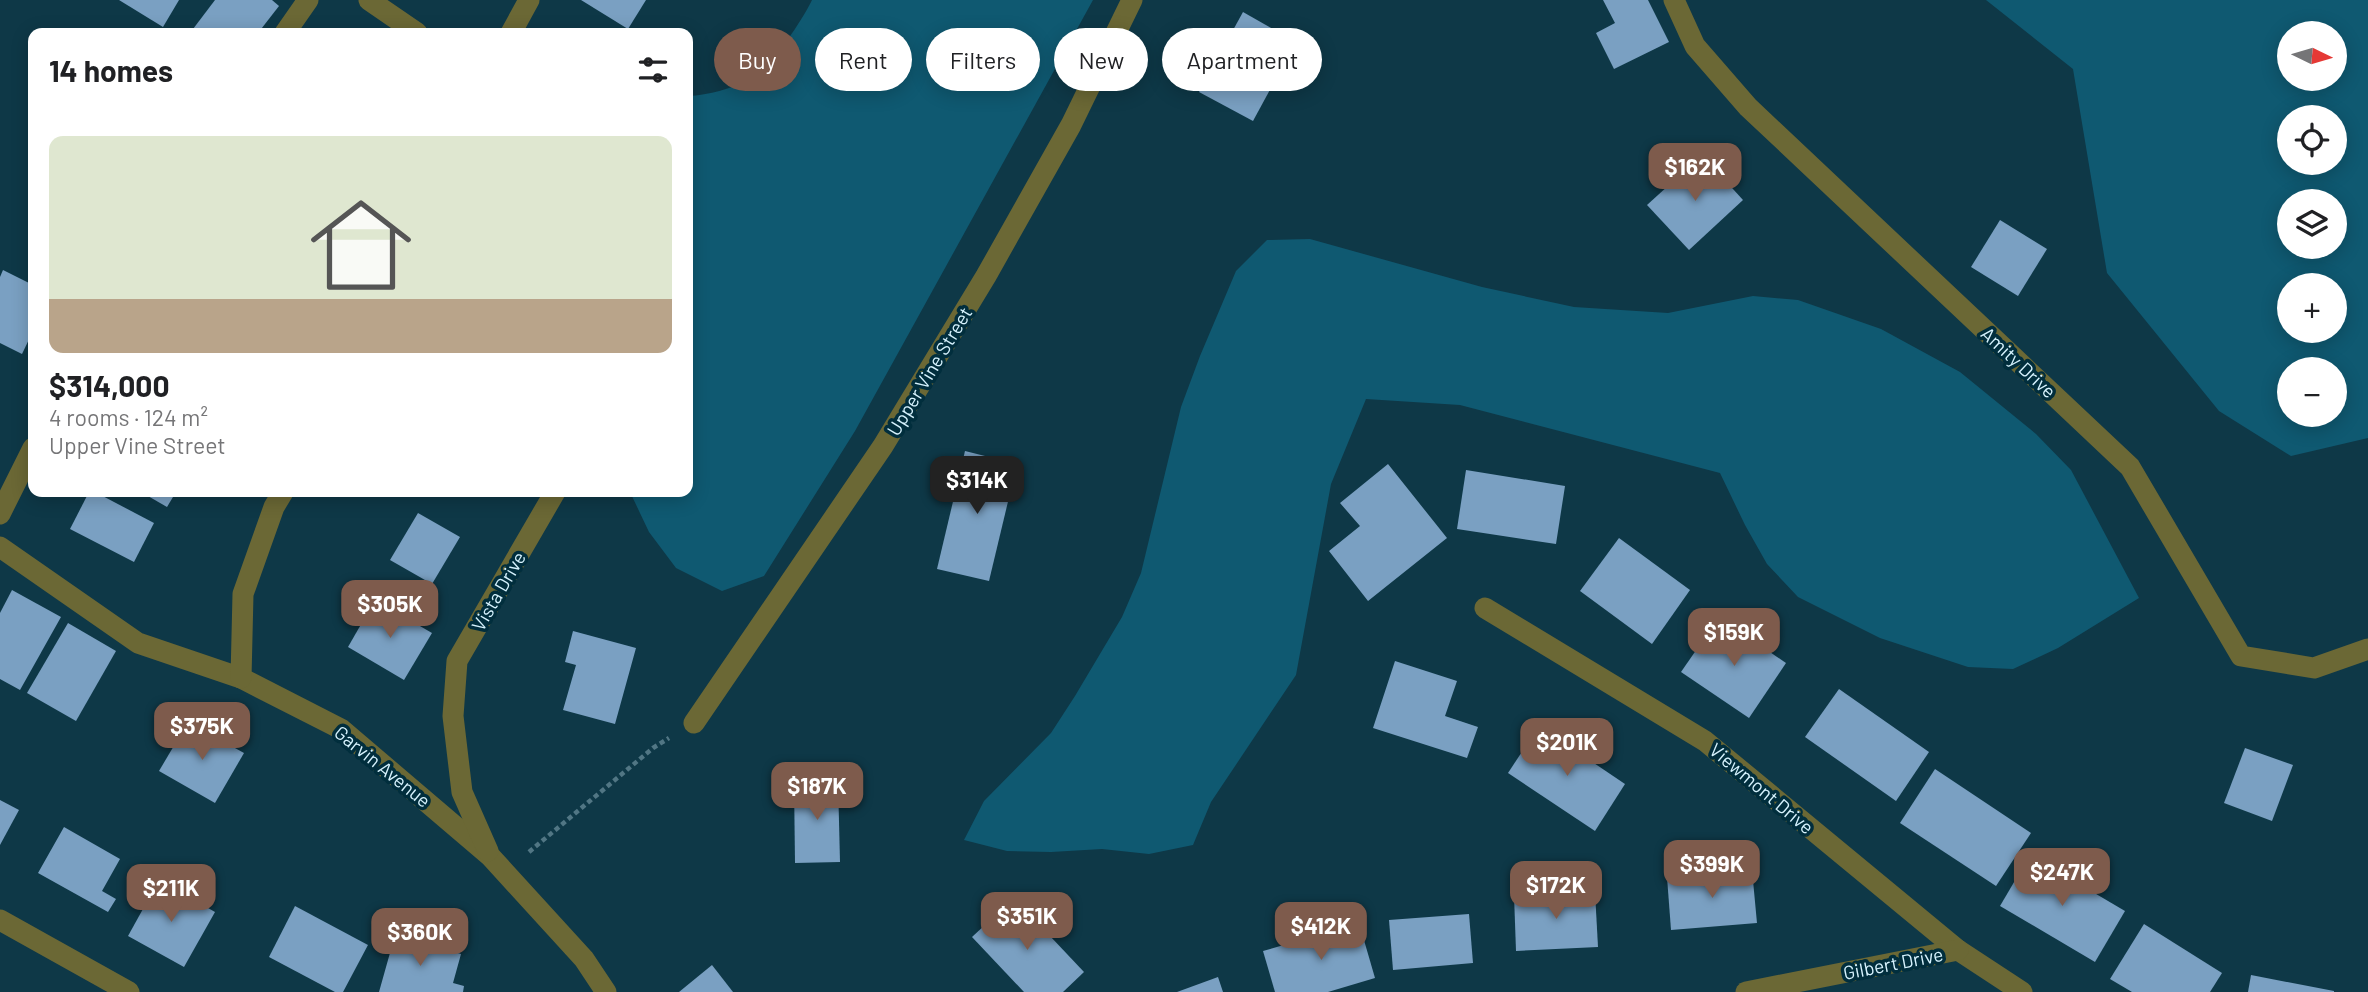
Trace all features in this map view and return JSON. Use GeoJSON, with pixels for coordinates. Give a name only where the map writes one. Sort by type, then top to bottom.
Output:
{"type":"FeatureCollection","features":[{"type":"Feature","properties":{"kind":"street"},"geometry":{"type":"LineString","coordinates":[[288,28],[308,0]]}},
{"type":"Feature","properties":{"kind":"street"},"geometry":{"type":"LineString","coordinates":[[369,0],[410,28]]}},
{"type":"Feature","properties":{"kind":"street"},"geometry":{"type":"LineString","coordinates":[[514,28],[528,0]]}},
{"type":"Feature","properties":{"kind":"street","name":"Upper Vine Street"},"geometry":{"type":"LineString","coordinates":[[694,723],[883,446],[986,276],[1065,136],[1132,0]]}},
{"type":"Feature","properties":{"kind":"street","name":"Amity Drive"},"geometry":{"type":"LineString","coordinates":[[1674,0],[1695,46],[1748,107],[2130,467],[2241,656],[2314,668],[2368,649]]}},
{"type":"Feature","properties":{"kind":"street"},"geometry":{"type":"LineString","coordinates":[[0,514],[28,457]]}},
{"type":"Feature","properties":{"kind":"street"},"geometry":{"type":"LineString","coordinates":[[241,678],[243,594],[280,497]]}},
{"type":"Feature","properties":{"kind":"street","name":"Vista Drive"},"geometry":{"type":"LineString","coordinates":[[490,856],[462,792],[453,716],[457,661],[552,497]]}},
{"type":"Feature","properties":{"kind":"street","name":"Garvin Avenue"},"geometry":{"type":"LineString","coordinates":[[0,547],[138,643],[241,678],[341,729],[490,856],[583,959],[606,992]]}},
{"type":"Feature","properties":{"kind":"street","name":"Viewmont Drive"},"geometry":{"type":"LineString","coordinates":[[1485,608],[1705,741],[1958,950],[2022,992]]}},
{"type":"Feature","properties":{"kind":"street"},"geometry":{"type":"LineString","coordinates":[[0,920],[129,992]]}},
{"type":"Feature","properties":{"kind":"street","name":"Gilbert Drive"},"geometry":{"type":"LineString","coordinates":[[1746,992],[1958,950]]}},
{"type":"Feature","properties":{"kind":"path"},"geometry":{"type":"LineString","coordinates":[[520,859],[653,748]]}},
{"type":"Feature","properties":{"kind":"shaded area"},"geometry":{"type":"Polygon","coordinates":[[[812,0],[1093,0],[1078,28],[1054,28],[1054,71],[855,431],[764,576],[722,591],[676,568],[649,532],[632,497],[693,497],[693,95],[718,91],[801,91],[801,28],[795,28],[812,0]]]}},
{"type":"Feature","properties":{"kind":"shaded area"},"geometry":{"type":"Polygon","coordinates":[[[1986,0],[2368,0],[2368,438],[2291,456],[2219,411],[2107,273],[2073,69],[1986,0]]]}},
{"type":"Feature","properties":{"kind":"shaded area"},"geometry":{"type":"Polygon","coordinates":[[[1310,239],[1482,287],[1574,307],[1668,313],[1753,296],[1798,300],[1881,329],[1960,372],[2036,434],[2071,470],[2139,598],[2058,648],[2013,669],[1968,667],[1880,638],[1798,597],[1767,564],[1720,473],[1460,405],[1366,399],[1331,484],[1296,675],[1211,802],[1193,845],[1149,854],[1102,849],[1051,852],[1007,851],[964,840],[984,801],[1051,733],[1122,617],[1141,573],[1181,407],[1236,271],[1267,240],[1310,239]]]}},
{"type":"Feature","properties":{"kind":"building"},"geometry":{"type":"Polygon","coordinates":[[[119,0],[179,0],[163,27],[119,0]]]}},
{"type":"Feature","properties":{"kind":"building"},"geometry":{"type":"Polygon","coordinates":[[[215,0],[272,0],[279,6],[262,28],[194,28],[215,0]]]}},
{"type":"Feature","properties":{"kind":"building"},"geometry":{"type":"Polygon","coordinates":[[[581,0],[646,0],[626,28],[581,0]]]}},
{"type":"Feature","properties":{"kind":"building"},"geometry":{"type":"Polygon","coordinates":[[[1603,0],[1648,0],[1669,42],[1614,69],[1596,33],[1615,23],[1603,0]]]}},
{"type":"Feature","properties":{"kind":"building"},"geometry":{"type":"Polygon","coordinates":[[[1243,12],[1271,28],[1234,28],[1243,12]]]}},
{"type":"Feature","properties":{"kind":"building"},"geometry":{"type":"Polygon","coordinates":[[[1200,91],[1269,91],[1253,121],[1200,91]]]}},
{"type":"Feature","properties":{"kind":"building"},"geometry":{"type":"Polygon","coordinates":[[[1702,155],[1743,200],[1689,250],[1647,205],[1702,155]]]}},
{"type":"Feature","properties":{"kind":"building"},"geometry":{"type":"Polygon","coordinates":[[[2000,220],[2047,249],[2018,296],[1971,267],[2000,220]]]}},
{"type":"Feature","properties":{"kind":"building"},"geometry":{"type":"Polygon","coordinates":[[[3,270],[28,282],[28,341],[22,354],[0,343],[0,277],[3,270]]]}},
{"type":"Feature","properties":{"kind":"building"},"geometry":{"type":"Polygon","coordinates":[[[965,451],[1017,464],[989,581],[937,569],[965,451]]]}},
{"type":"Feature","properties":{"kind":"building"},"geometry":{"type":"Polygon","coordinates":[[[1388,464],[1447,538],[1368,601],[1329,551],[1360,526],[1340,503],[1388,464]]]}},
{"type":"Feature","properties":{"kind":"building"},"geometry":{"type":"Polygon","coordinates":[[[1466,470],[1565,486],[1556,544],[1457,529],[1466,470]]]}},
{"type":"Feature","properties":{"kind":"building"},"geometry":{"type":"Polygon","coordinates":[[[86,497],[105,497],[154,523],[134,562],[70,529],[86,497]]]}},
{"type":"Feature","properties":{"kind":"building"},"geometry":{"type":"Polygon","coordinates":[[[150,497],[173,497],[167,507],[150,497]]]}},
{"type":"Feature","properties":{"kind":"building"},"geometry":{"type":"Polygon","coordinates":[[[418,513],[460,537],[432,584],[390,560],[418,513]]]}},
{"type":"Feature","properties":{"kind":"building"},"geometry":{"type":"Polygon","coordinates":[[[1619,538],[1690,590],[1652,644],[1580,591],[1619,538]]]}},
{"type":"Feature","properties":{"kind":"building"},"geometry":{"type":"Polygon","coordinates":[[[12,590],[61,617],[20,690],[0,679],[0,613],[12,590]]]}},
{"type":"Feature","properties":{"kind":"building"},"geometry":{"type":"Polygon","coordinates":[[[375,600],[432,633],[404,680],[348,647],[375,600]]]}},
{"type":"Feature","properties":{"kind":"building"},"geometry":{"type":"Polygon","coordinates":[[[1719,617],[1786,663],[1749,718],[1681,672],[1719,617]]]}},
{"type":"Feature","properties":{"kind":"building"},"geometry":{"type":"Polygon","coordinates":[[[68,623],[116,651],[76,721],[27,693],[68,623]]]}},
{"type":"Feature","properties":{"kind":"building"},"geometry":{"type":"Polygon","coordinates":[[[573,631],[636,648],[615,724],[563,710],[576,665],[565,662],[573,631]]]}},
{"type":"Feature","properties":{"kind":"building"},"geometry":{"type":"Polygon","coordinates":[[[1395,661],[1457,681],[1445,716],[1478,727],[1467,758],[1373,728],[1395,661]]]}},
{"type":"Feature","properties":{"kind":"building"},"geometry":{"type":"Polygon","coordinates":[[[1839,689],[1929,752],[1896,801],[1805,737],[1839,689]]]}},
{"type":"Feature","properties":{"kind":"building"},"geometry":{"type":"Polygon","coordinates":[[[188,722],[244,753],[215,803],[159,771],[188,722]]]}},
{"type":"Feature","properties":{"kind":"building"},"geometry":{"type":"Polygon","coordinates":[[[1539,726],[1625,784],[1595,831],[1508,773],[1539,726]]]}},
{"type":"Feature","properties":{"kind":"building"},"geometry":{"type":"Polygon","coordinates":[[[2245,748],[2293,765],[2272,821],[2224,803],[2245,748]]]}},
{"type":"Feature","properties":{"kind":"building"},"geometry":{"type":"Polygon","coordinates":[[[1935,769],[2031,833],[1996,886],[1900,823],[1935,769]]]}},
{"type":"Feature","properties":{"kind":"building"},"geometry":{"type":"Polygon","coordinates":[[[838,781],[840,862],[795,863],[794,782],[838,781]]]}},
{"type":"Feature","properties":{"kind":"building"},"geometry":{"type":"Polygon","coordinates":[[[0,800],[19,810],[0,845],[0,800]]]}},
{"type":"Feature","properties":{"kind":"building"},"geometry":{"type":"Polygon","coordinates":[[[64,827],[120,859],[102,891],[116,899],[108,912],[38,873],[64,827]]]}},
{"type":"Feature","properties":{"kind":"building"},"geometry":{"type":"Polygon","coordinates":[[[2030,855],[2125,911],[2095,962],[2000,906],[2030,855]]]}},
{"type":"Feature","properties":{"kind":"building"},"geometry":{"type":"Polygon","coordinates":[[[1752,870],[1757,923],[1671,930],[1667,877],[1752,870]]]}},
{"type":"Feature","properties":{"kind":"building"},"geometry":{"type":"Polygon","coordinates":[[[159,880],[215,912],[184,967],[128,936],[159,880]]]}},
{"type":"Feature","properties":{"kind":"building"},"geometry":{"type":"Polygon","coordinates":[[[1595,892],[1598,947],[1516,951],[1514,895],[1595,892]]]}},
{"type":"Feature","properties":{"kind":"building"},"geometry":{"type":"Polygon","coordinates":[[[1014,898],[1084,972],[1063,992],[1024,992],[972,937],[1014,898]]]}},
{"type":"Feature","properties":{"kind":"building"},"geometry":{"type":"Polygon","coordinates":[[[295,906],[368,945],[343,992],[335,992],[269,957],[295,906]]]}},
{"type":"Feature","properties":{"kind":"building"},"geometry":{"type":"Polygon","coordinates":[[[1469,914],[1473,963],[1393,970],[1389,920],[1469,914]]]}},
{"type":"Feature","properties":{"kind":"building"},"geometry":{"type":"Polygon","coordinates":[[[1359,923],[1375,978],[1328,992],[1275,992],[1263,951],[1359,923]]]}},
{"type":"Feature","properties":{"kind":"building"},"geometry":{"type":"Polygon","coordinates":[[[2144,924],[2222,973],[2210,992],[2132,992],[2110,979],[2144,924]]]}},
{"type":"Feature","properties":{"kind":"building"},"geometry":{"type":"Polygon","coordinates":[[[395,935],[461,954],[453,983],[464,986],[463,992],[379,992],[395,935]]]}},
{"type":"Feature","properties":{"kind":"building"},"geometry":{"type":"Polygon","coordinates":[[[712,965],[733,992],[679,992],[712,965]]]}},
{"type":"Feature","properties":{"kind":"building"},"geometry":{"type":"Polygon","coordinates":[[[2251,975],[2334,991],[2334,992],[2248,992],[2251,975]]]}},
{"type":"Feature","properties":{"kind":"building"},"geometry":{"type":"Polygon","coordinates":[[[1218,977],[1223,992],[1177,992],[1218,977]]]}}]}
